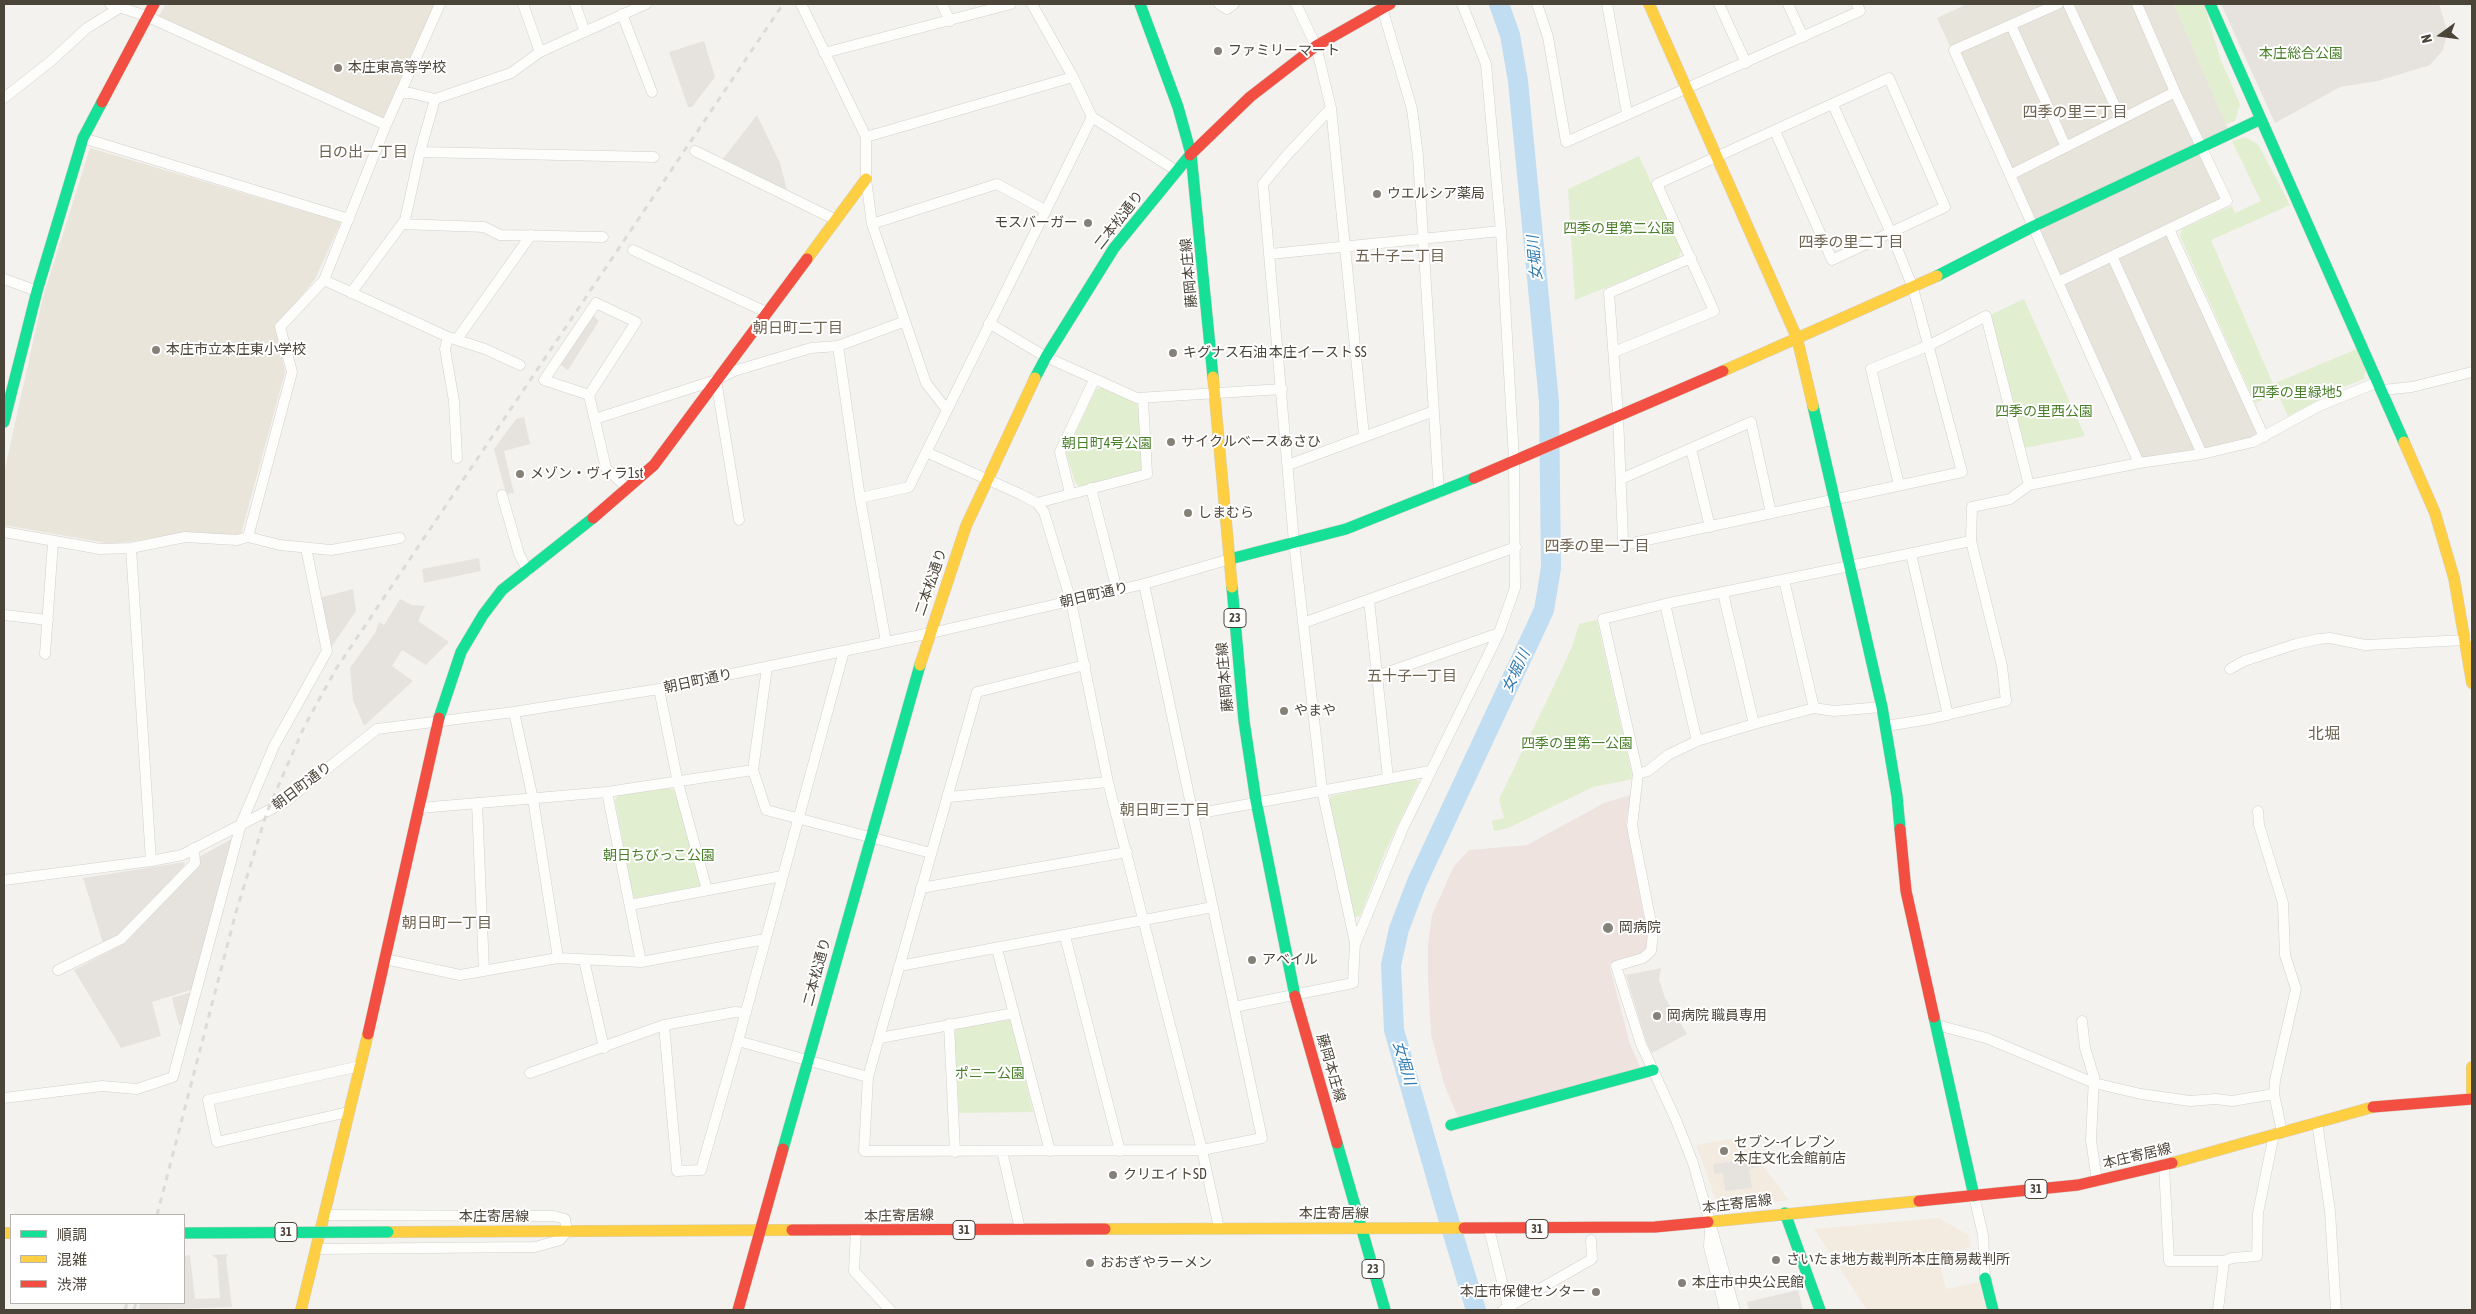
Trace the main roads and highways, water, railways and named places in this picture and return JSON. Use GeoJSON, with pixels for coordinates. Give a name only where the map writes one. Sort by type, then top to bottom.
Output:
{"type":"FeatureCollection","features":[{"type":"Feature","properties":{"kind":"waterway","name":"女堀川"},"geometry":{"type":"LineString","coordinates":[[1476,1310],[1394,1030],[1391,965],[1399,929],[1417,882],[1544,610],[1551,568],[1549,402],[1518,81],[1510,35],[1499,4]]}},
{"type":"Feature","properties":{"kind":"railway"},"geometry":{"type":"LineString","coordinates":[[157,1214],[236,912],[267,812],[304,727],[336,669],[783,4]]}},
{"type":"Feature","properties":{"kind":"railway"},"geometry":{"type":"LineString","coordinates":[[125,1310],[127,1304]]}},
{"type":"Feature","properties":{"kind":"railway"},"geometry":{"type":"LineString","coordinates":[[134,1310],[136,1304]]}},
{"type":"Feature","properties":{"kind":"place","name":"ファミリーマート"},"geometry":{"type":"Point","coordinates":[1218,51]}},
{"type":"Feature","properties":{"kind":"place","name":"本庄東高等学校"},"geometry":{"type":"Point","coordinates":[338,68]}},
{"type":"Feature","properties":{"kind":"place","name":"ウエルシア薬局"},"geometry":{"type":"Point","coordinates":[1377,194]}},
{"type":"Feature","properties":{"kind":"place","name":"モスバーガー"},"geometry":{"type":"Point","coordinates":[1088,223]}},
{"type":"Feature","properties":{"kind":"place","name":"本庄市立本庄東小学校"},"geometry":{"type":"Point","coordinates":[156,350]}},
{"type":"Feature","properties":{"kind":"place","name":"キグナス石油 本庄イースト SS"},"geometry":{"type":"Point","coordinates":[1173,353]}},
{"type":"Feature","properties":{"kind":"place","name":"サイクルベースあさひ"},"geometry":{"type":"Point","coordinates":[1171,442]}},
{"type":"Feature","properties":{"kind":"place","name":"メゾン・ヴィラ1st"},"geometry":{"type":"Point","coordinates":[520,474]}},
{"type":"Feature","properties":{"kind":"place","name":"しまむら"},"geometry":{"type":"Point","coordinates":[1188,513]}},
{"type":"Feature","properties":{"kind":"place","name":"やまや"},"geometry":{"type":"Point","coordinates":[1284,711]}},
{"type":"Feature","properties":{"kind":"place","name":"岡病院"},"geometry":{"type":"Point","coordinates":[1608,928]}},
{"type":"Feature","properties":{"kind":"place","name":"アベイル"},"geometry":{"type":"Point","coordinates":[1252,960]}},
{"type":"Feature","properties":{"kind":"place","name":"岡病院 職員専用"},"geometry":{"type":"Point","coordinates":[1657,1016]}},
{"type":"Feature","properties":{"kind":"place","name":"セブン-イレブン 本庄文化会館前店"},"geometry":{"type":"Point","coordinates":[1724,1151]}},
{"type":"Feature","properties":{"kind":"place","name":"クリエイトSD"},"geometry":{"type":"Point","coordinates":[1113,1175]}},
{"type":"Feature","properties":{"kind":"place","name":"さいたま地方裁判所本庄簡易裁判所"},"geometry":{"type":"Point","coordinates":[1776,1260]}},
{"type":"Feature","properties":{"kind":"place","name":"おおぎやラーメン"},"geometry":{"type":"Point","coordinates":[1090,1263]}},
{"type":"Feature","properties":{"kind":"place","name":"本庄市中央公民館"},"geometry":{"type":"Point","coordinates":[1682,1283]}},
{"type":"Feature","properties":{"kind":"place","name":"本庄市保健センター"},"geometry":{"type":"Point","coordinates":[1596,1292]}},
{"type":"Feature","properties":{"kind":"district","name":"四季の里三丁目"},"geometry":{"type":"Point","coordinates":[2075,112]}},
{"type":"Feature","properties":{"kind":"district","name":"日の出一丁目"},"geometry":{"type":"Point","coordinates":[363,152]}},
{"type":"Feature","properties":{"kind":"district","name":"四季の里二丁目"},"geometry":{"type":"Point","coordinates":[1851,242]}},
{"type":"Feature","properties":{"kind":"district","name":"五十子二丁目"},"geometry":{"type":"Point","coordinates":[1400,256]}},
{"type":"Feature","properties":{"kind":"district","name":"朝日町二丁目"},"geometry":{"type":"Point","coordinates":[798,328]}},
{"type":"Feature","properties":{"kind":"district","name":"四季の里一丁目"},"geometry":{"type":"Point","coordinates":[1597,546]}},
{"type":"Feature","properties":{"kind":"district","name":"五十子一丁目"},"geometry":{"type":"Point","coordinates":[1412,676]}},
{"type":"Feature","properties":{"kind":"district","name":"北堀"},"geometry":{"type":"Point","coordinates":[2324,734]}},
{"type":"Feature","properties":{"kind":"district","name":"朝日町三丁目"},"geometry":{"type":"Point","coordinates":[1165,810]}},
{"type":"Feature","properties":{"kind":"district","name":"朝日町一丁目"},"geometry":{"type":"Point","coordinates":[447,923]}},
{"type":"Feature","properties":{"kind":"park label","name":"本庄総合公園"},"geometry":{"type":"Point","coordinates":[2301,54]}},
{"type":"Feature","properties":{"kind":"park label","name":"四季の里第二公園"},"geometry":{"type":"Point","coordinates":[1619,229]}},
{"type":"Feature","properties":{"kind":"park label","name":"四季の里緑地5"},"geometry":{"type":"Point","coordinates":[2297,393]}},
{"type":"Feature","properties":{"kind":"park label","name":"四季の里西公園"},"geometry":{"type":"Point","coordinates":[2044,412]}},
{"type":"Feature","properties":{"kind":"park label","name":"朝日町4号公園"},"geometry":{"type":"Point","coordinates":[1107,444]}},
{"type":"Feature","properties":{"kind":"park label","name":"四季の里第一公園"},"geometry":{"type":"Point","coordinates":[1577,744]}},
{"type":"Feature","properties":{"kind":"park label","name":"朝日ちびっこ公園"},"geometry":{"type":"Point","coordinates":[659,856]}},
{"type":"Feature","properties":{"kind":"park label","name":"ポニー公園"},"geometry":{"type":"Point","coordinates":[990,1074]}}]}
